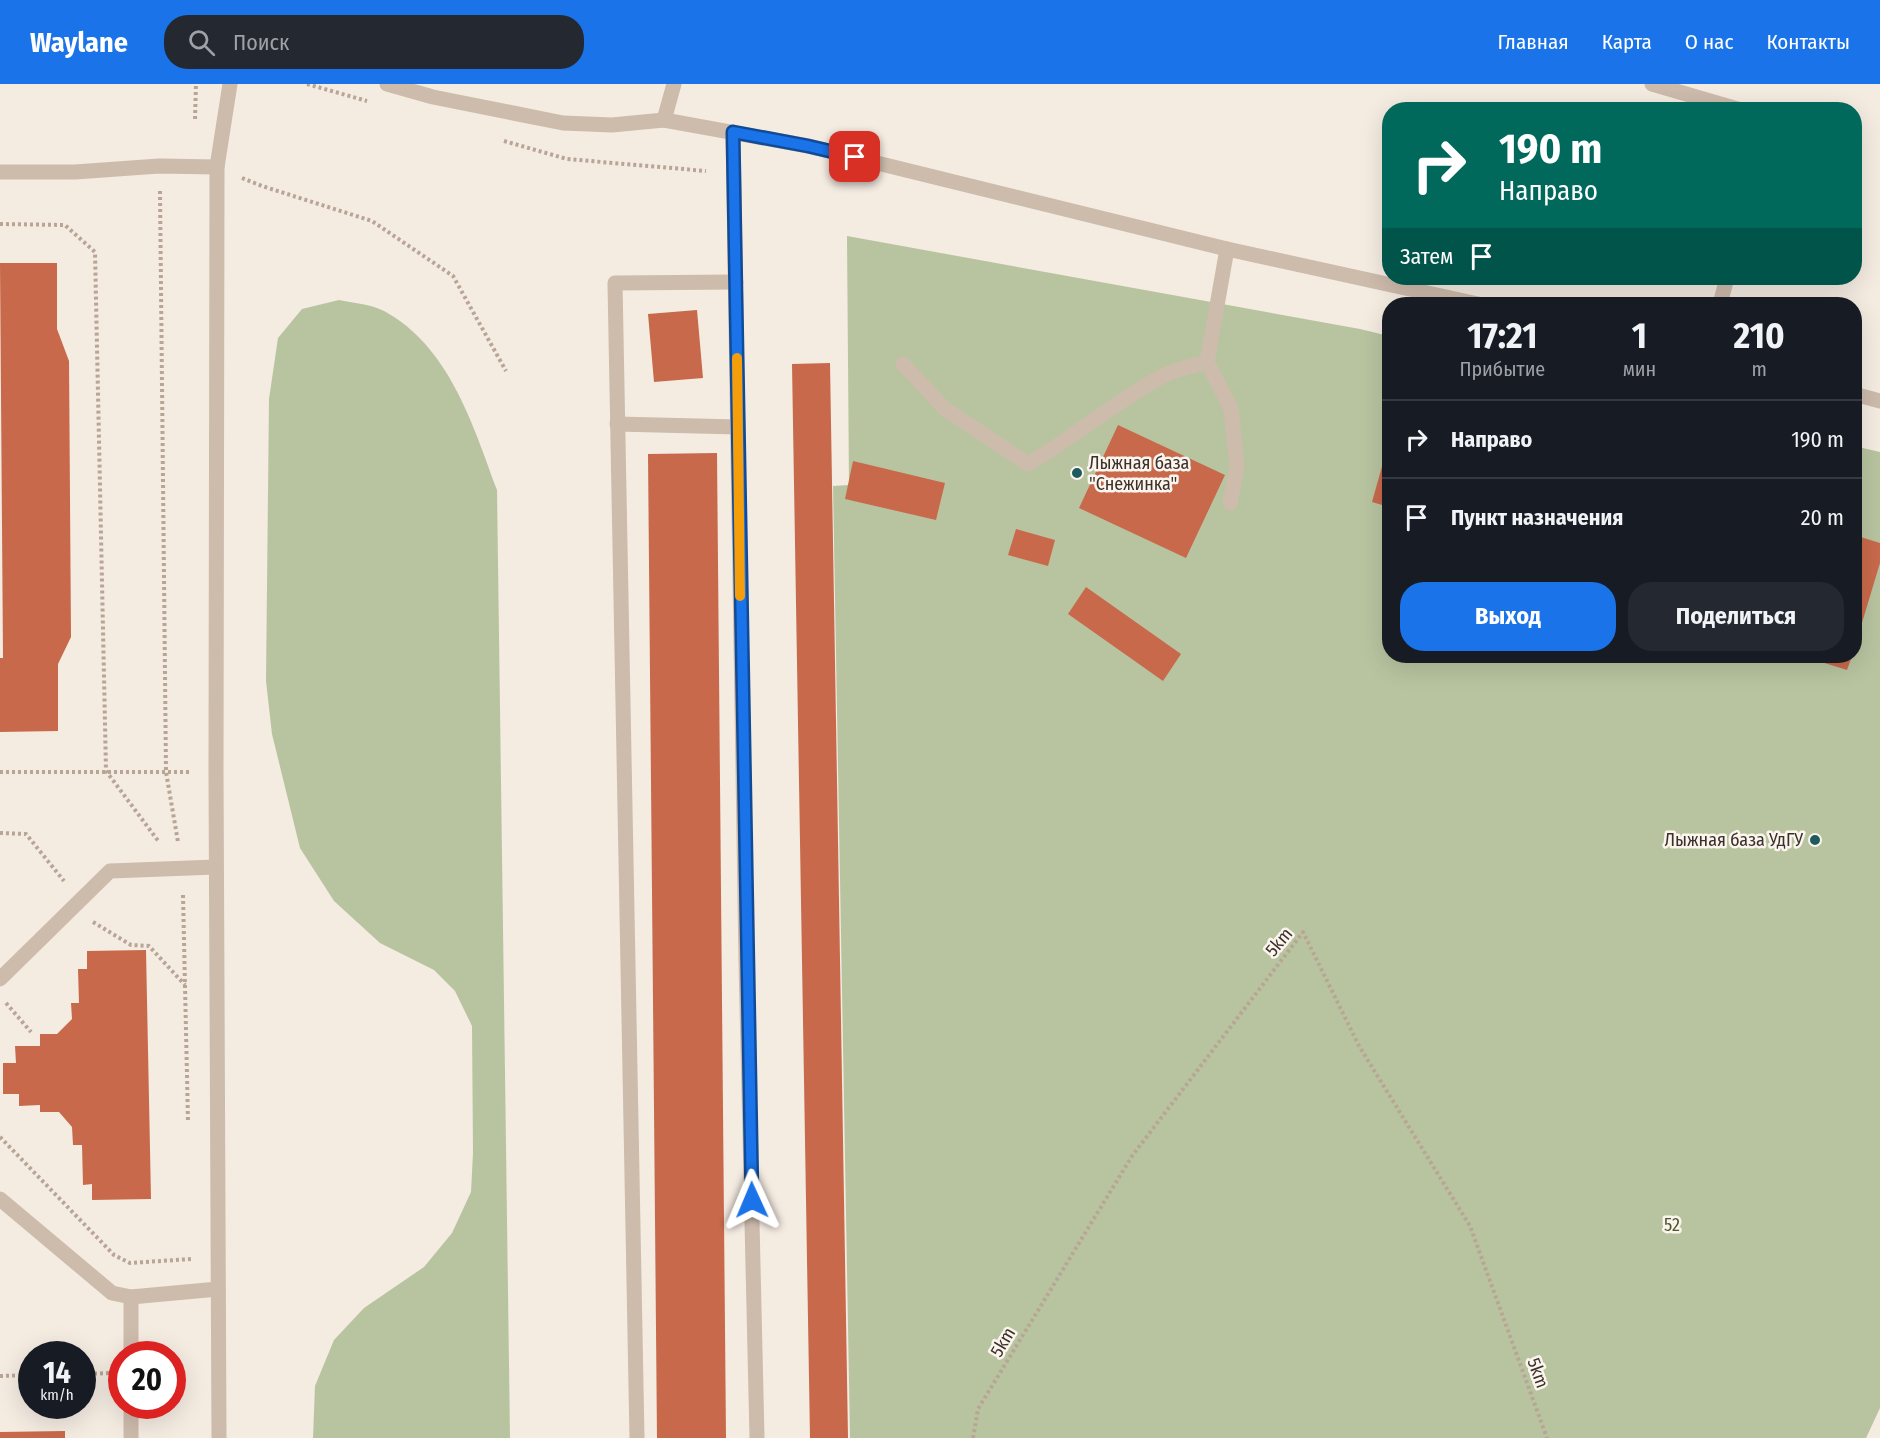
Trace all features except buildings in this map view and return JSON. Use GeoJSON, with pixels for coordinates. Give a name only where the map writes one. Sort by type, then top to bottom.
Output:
{"type":"FeatureCollection","features":[{"type":"Feature","properties":{"kind":"street"},"geometry":{"type":"LineString","coordinates":[[219,1438],[216,867],[217,167],[230,84]]}},
{"type":"Feature","properties":{"kind":"street"},"geometry":{"type":"LineString","coordinates":[[387,84],[433,97],[563,123],[612,125],[664,120],[808,146],[1429,297]]}},
{"type":"Feature","properties":{"kind":"street"},"geometry":{"type":"LineString","coordinates":[[664,120],[674,84]]}},
{"type":"Feature","properties":{"kind":"street"},"geometry":{"type":"LineString","coordinates":[[1652,84],[1714,102]]}},
{"type":"Feature","properties":{"kind":"street"},"geometry":{"type":"LineString","coordinates":[[733,132],[746,962],[757,1438]]}},
{"type":"Feature","properties":{"kind":"street"},"geometry":{"type":"LineString","coordinates":[[0,172],[75,172],[159,166],[217,167]]}},
{"type":"Feature","properties":{"kind":"street"},"geometry":{"type":"LineString","coordinates":[[1227,249],[1207,362],[1231,409],[1237,466],[1230,503]]}},
{"type":"Feature","properties":{"kind":"street"},"geometry":{"type":"LineString","coordinates":[[637,1438],[615,283],[736,282]]}},
{"type":"Feature","properties":{"kind":"street"},"geometry":{"type":"LineString","coordinates":[[903,364],[945,409],[1028,464],[1056,448],[1103,412],[1165,374],[1207,362]]}},
{"type":"Feature","properties":{"kind":"street"},"geometry":{"type":"LineString","coordinates":[[1862,396],[1880,400]]}},
{"type":"Feature","properties":{"kind":"street"},"geometry":{"type":"LineString","coordinates":[[617,424],[738,427]]}},
{"type":"Feature","properties":{"kind":"street"},"geometry":{"type":"LineString","coordinates":[[0,979],[110,871],[216,867]]}},
{"type":"Feature","properties":{"kind":"street"},"geometry":{"type":"LineString","coordinates":[[0,1199],[112,1293],[131,1297],[218,1289]]}},
{"type":"Feature","properties":{"kind":"street"},"geometry":{"type":"LineString","coordinates":[[131,1297],[131,1341]]}},
{"type":"Feature","properties":{"kind":"street"},"geometry":{"type":"LineString","coordinates":[[131,1419],[131,1438]]}},
{"type":"Feature","properties":{"kind":"path"},"geometry":{"type":"LineString","coordinates":[[159,166],[166,772],[183,868],[188,1128]]}},
{"type":"Feature","properties":{"kind":"path"},"geometry":{"type":"LineString","coordinates":[[217,167],[262,186],[372,221],[453,276],[506,371]]}},
{"type":"Feature","properties":{"kind":"path"},"geometry":{"type":"LineString","coordinates":[[0,224],[65,225],[95,252],[106,771],[151,834],[183,868]]}},
{"type":"Feature","properties":{"kind":"path"},"geometry":{"type":"LineString","coordinates":[[0,772],[216,772]]}},
{"type":"Feature","properties":{"kind":"path","name":"5km"},"geometry":{"type":"LineString","coordinates":[[973,1438],[978,1410],[1132,1156],[1303,932],[1359,1046],[1470,1226],[1547,1438]]}},
{"type":"Feature","properties":{"kind":"path"},"geometry":{"type":"LineString","coordinates":[[0,995],[31,1032]]}},
{"type":"Feature","properties":{"kind":"path"},"geometry":{"type":"LineString","coordinates":[[0,1137],[114,1255],[130,1263],[191,1259]]}},
{"type":"Feature","properties":{"kind":"path"},"geometry":{"type":"LineString","coordinates":[[191,1247],[192,1292]]}},
{"type":"Feature","properties":{"kind":"path"},"geometry":{"type":"LineString","coordinates":[[0,1376],[18,1375]]}},
{"type":"Feature","properties":{"kind":"green space","name":"52"},"geometry":{"type":"Polygon","coordinates":[[[847,236],[1382,334],[1382,663],[1862,663],[1862,448],[1880,452],[1880,1408],[1866,1438],[850,1438],[833,486],[849,485],[847,236]]]}},
{"type":"Feature","properties":{"kind":"green space"},"geometry":{"type":"Polygon","coordinates":[[[339,300],[384,311],[407,326],[426,345],[456,389],[497,490],[510,1438],[313,1438],[315,1386],[334,1340],[364,1308],[424,1267],[452,1233],[471,1192],[473,1153],[472,1026],[455,991],[434,970],[380,943],[334,901],[300,848],[272,734],[266,681],[269,399],[278,338],[302,309],[339,300]]]}},
{"type":"Feature","properties":{"kind":"slow traffic"},"geometry":{"type":"LineString","coordinates":[[737,358],[740,596]]}},
{"type":"Feature","properties":{"kind":"place","name":"Лыжная база \"Снежинка\""},"geometry":{"type":"Point","coordinates":[1077,473]}},
{"type":"Feature","properties":{"kind":"place","name":"Лыжная база УдГУ"},"geometry":{"type":"Point","coordinates":[1815,840]}},
{"type":"Feature","properties":{"kind":"route"},"geometry":{"type":"LineString","coordinates":[[752,1200],[733,132],[855,157]]}}]}
